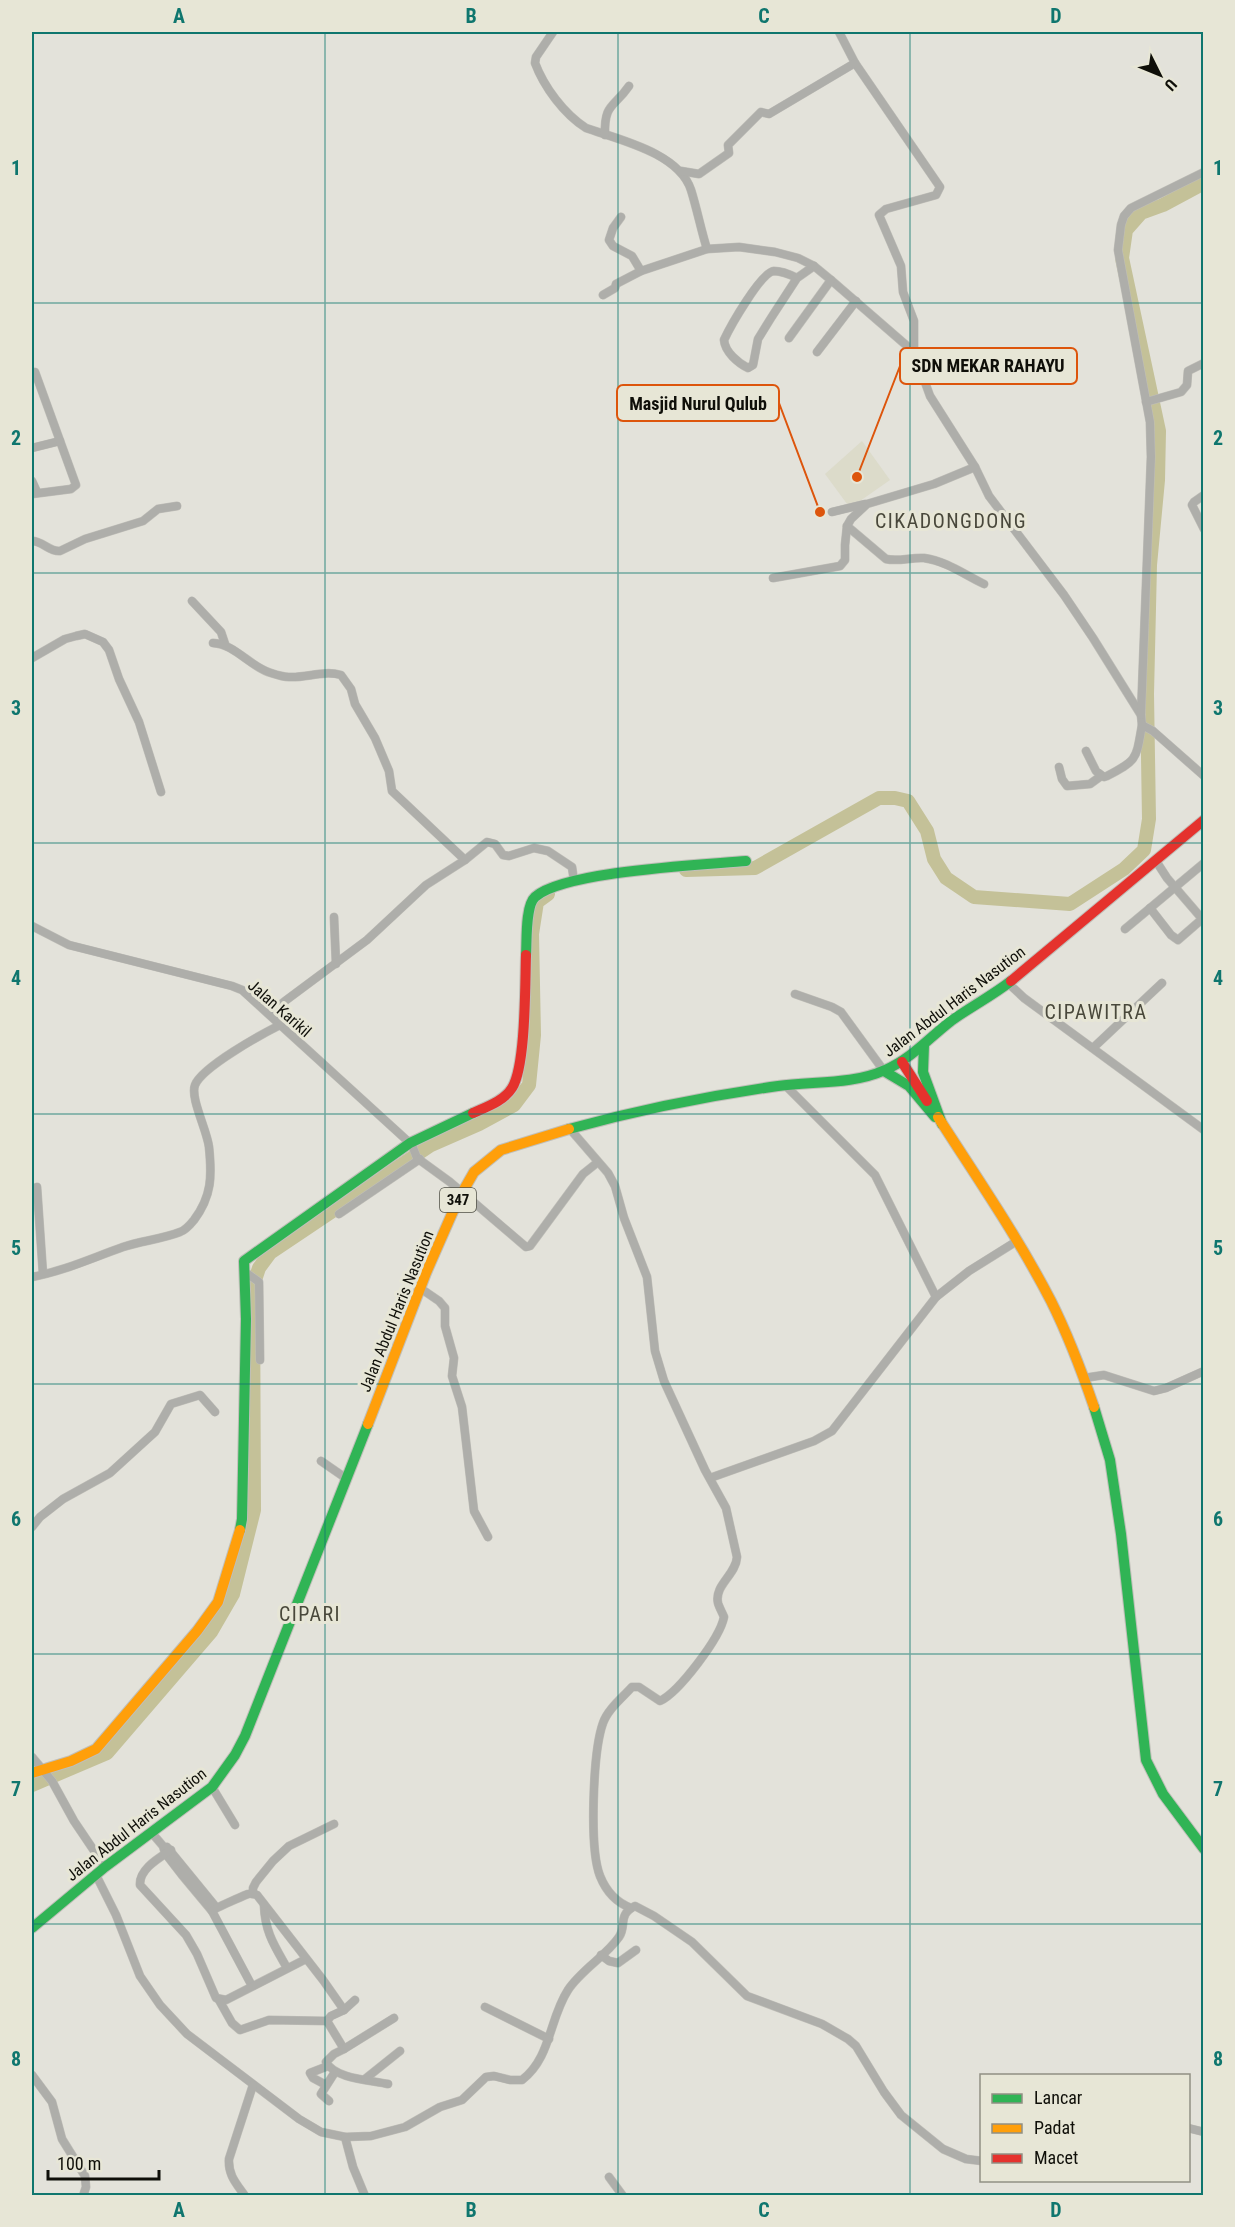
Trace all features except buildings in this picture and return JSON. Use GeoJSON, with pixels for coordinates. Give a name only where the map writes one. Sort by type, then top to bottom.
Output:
{"type":"FeatureCollection","features":[{"type":"Feature","properties":{"kind":"street"},"geometry":{"type":"LineString","coordinates":[[553,32],[536,57],[536,67],[555,98],[586,128],[658,155],[681,171],[691,190],[707,249]]}},
{"type":"Feature","properties":{"kind":"street"},"geometry":{"type":"LineString","coordinates":[[839,32],[855,63],[940,187],[936,195],[886,209],[879,215],[901,266],[903,292],[914,321],[914,352],[930,396],[975,467],[989,496],[1082,621],[1147,728],[1203,776]]}},
{"type":"Feature","properties":{"kind":"street"},"geometry":{"type":"LineString","coordinates":[[681,171],[699,174],[729,153],[728,145],[761,112],[769,114],[855,63]]}},
{"type":"Feature","properties":{"kind":"street"},"geometry":{"type":"LineString","coordinates":[[605,135],[606,113],[610,105],[629,86]]}},
{"type":"Feature","properties":{"kind":"street"},"geometry":{"type":"LineString","coordinates":[[1141,715],[1151,401],[1118,250],[1121,225],[1124,216],[1131,208],[1203,172]]}},
{"type":"Feature","properties":{"kind":"street"},"geometry":{"type":"LineString","coordinates":[[621,217],[613,228],[609,240],[613,246],[632,256],[641,271]]}},
{"type":"Feature","properties":{"kind":"street"},"geometry":{"type":"LineString","coordinates":[[603,295],[615,288],[616,284],[641,271],[707,249],[739,247],[775,252],[798,258],[814,266],[914,352]]}},
{"type":"Feature","properties":{"kind":"street"},"geometry":{"type":"LineString","coordinates":[[797,278],[774,271],[765,274],[758,283],[724,340],[726,350],[742,365],[748,368],[753,364],[758,339],[797,278],[814,266]]}},
{"type":"Feature","properties":{"kind":"street"},"geometry":{"type":"LineString","coordinates":[[789,338],[831,280]]}},
{"type":"Feature","properties":{"kind":"street"},"geometry":{"type":"LineString","coordinates":[[816,352],[856,301]]}},
{"type":"Feature","properties":{"kind":"street"},"geometry":{"type":"LineString","coordinates":[[1151,401],[1181,392],[1187,385],[1188,371],[1203,363]]}},
{"type":"Feature","properties":{"kind":"street"},"geometry":{"type":"LineString","coordinates":[[32,481],[34,493],[75,486],[35,372]]}},
{"type":"Feature","properties":{"kind":"street"},"geometry":{"type":"LineString","coordinates":[[32,448],[60,441]]}},
{"type":"Feature","properties":{"kind":"street"},"geometry":{"type":"LineString","coordinates":[[832,512],[915,490],[975,467]]}},
{"type":"Feature","properties":{"kind":"street"},"geometry":{"type":"LineString","coordinates":[[1203,495],[1192,506],[1203,528]]}},
{"type":"Feature","properties":{"kind":"street"},"geometry":{"type":"LineString","coordinates":[[773,578],[836,568],[843,564],[847,526],[867,504]]}},
{"type":"Feature","properties":{"kind":"street"},"geometry":{"type":"LineString","coordinates":[[32,541],[39,542],[56,552],[86,539],[143,521],[162,507],[177,506]]}},
{"type":"Feature","properties":{"kind":"street"},"geometry":{"type":"LineString","coordinates":[[847,526],[886,559],[927,559],[945,564],[984,584]]}},
{"type":"Feature","properties":{"kind":"street"},"geometry":{"type":"LineString","coordinates":[[192,602],[221,632],[225,644],[244,660],[252,661],[266,671],[285,677],[325,672],[341,675],[351,689],[355,704],[375,738],[389,771],[392,791],[465,860]]}},
{"type":"Feature","properties":{"kind":"street"},"geometry":{"type":"LineString","coordinates":[[32,658],[65,639],[76,636],[86,634],[103,642],[109,650],[119,679],[139,722],[161,792]]}},
{"type":"Feature","properties":{"kind":"street"},"geometry":{"type":"LineString","coordinates":[[213,643],[225,644]]}},
{"type":"Feature","properties":{"kind":"street"},"geometry":{"type":"LineString","coordinates":[[1059,767],[1062,779],[1067,786],[1090,784],[1134,760],[1147,728]]}},
{"type":"Feature","properties":{"kind":"street"},"geometry":{"type":"LineString","coordinates":[[1086,751],[1101,776]]}},
{"type":"Feature","properties":{"kind":"street","name":"Jalan Abdul Haris Nasution"},"geometry":{"type":"LineString","coordinates":[[32,1928],[96,1875],[212,1786],[235,1755],[245,1736],[420,1288],[474,1172],[501,1150],[525,1141],[619,1115],[703,1096],[861,1078],[884,1071],[902,1062],[951,1021],[1008,983],[1203,820]]}},
{"type":"Feature","properties":{"kind":"street"},"geometry":{"type":"LineString","coordinates":[[273,1017],[274,1011],[285,1001],[368,940],[426,885],[465,860],[489,841],[495,844],[503,855],[509,856],[528,849],[541,848],[570,865],[574,881]]}},
{"type":"Feature","properties":{"kind":"street"},"geometry":{"type":"LineString","coordinates":[[260,1360],[252,1277],[244,1261],[411,1144],[500,1100],[512,1089],[520,1066],[530,905],[540,894],[555,886],[610,874],[746,861]]}},
{"type":"Feature","properties":{"kind":"street"},"geometry":{"type":"LineString","coordinates":[[1150,908],[1171,935],[1178,940],[1202,921],[1156,861]]}},
{"type":"Feature","properties":{"kind":"street"},"geometry":{"type":"LineString","coordinates":[[1125,929],[1203,863]]}},
{"type":"Feature","properties":{"kind":"street"},"geometry":{"type":"LineString","coordinates":[[334,917],[336,964]]}},
{"type":"Feature","properties":{"kind":"street","name":"Jalan Karikil"},"geometry":{"type":"LineString","coordinates":[[32,926],[69,945],[242,990],[411,1144]]}},
{"type":"Feature","properties":{"kind":"street"},"geometry":{"type":"LineString","coordinates":[[1008,983],[1024,998],[1203,1130]]}},
{"type":"Feature","properties":{"kind":"street"},"geometry":{"type":"LineString","coordinates":[[1093,1048],[1162,983]]}},
{"type":"Feature","properties":{"kind":"street"},"geometry":{"type":"LineString","coordinates":[[795,994],[841,1012],[884,1071],[909,1086],[942,1124]]}},
{"type":"Feature","properties":{"kind":"street"},"geometry":{"type":"LineString","coordinates":[[32,1277],[75,1266],[122,1247],[183,1231],[189,1226],[206,1200],[210,1185],[207,1132],[194,1098],[195,1085],[200,1078],[228,1056],[280,1024]]}},
{"type":"Feature","properties":{"kind":"street"},"geometry":{"type":"LineString","coordinates":[[924,1045],[923,1072],[942,1124]]}},
{"type":"Feature","properties":{"kind":"street"},"geometry":{"type":"LineString","coordinates":[[902,1062],[1017,1241],[1050,1302],[1084,1378],[1110,1460],[1121,1534],[1146,1760],[1163,1794],[1203,1849]]}},
{"type":"Feature","properties":{"kind":"street"},"geometry":{"type":"LineString","coordinates":[[785,1085],[875,1175],[936,1297]]}},
{"type":"Feature","properties":{"kind":"street"},"geometry":{"type":"LineString","coordinates":[[570,1129],[608,1173],[615,1186],[627,1226],[647,1277],[655,1351],[664,1381],[675,1409],[726,1508],[737,1557],[737,1565],[718,1592],[718,1603],[724,1617],[709,1648],[668,1697],[660,1701],[639,1687],[632,1687],[609,1712],[603,1724],[594,1784],[596,1860],[600,1877],[614,1899],[631,1908]]}},
{"type":"Feature","properties":{"kind":"street"},"geometry":{"type":"LineString","coordinates":[[411,1144],[419,1158],[527,1248],[583,1174],[598,1162]]}},
{"type":"Feature","properties":{"kind":"street"},"geometry":{"type":"LineString","coordinates":[[339,1214],[419,1158]]}},
{"type":"Feature","properties":{"kind":"street"},"geometry":{"type":"LineString","coordinates":[[37,1187],[43,1275]]}},
{"type":"Feature","properties":{"kind":"street"},"geometry":{"type":"LineString","coordinates":[[710,1478],[814,1441],[832,1431],[936,1297],[969,1271],[1017,1241]]}},
{"type":"Feature","properties":{"kind":"street"},"geometry":{"type":"LineString","coordinates":[[32,1773],[71,1761],[96,1749],[218,1602],[238,1542],[242,1519],[252,1277]]}},
{"type":"Feature","properties":{"kind":"street"},"geometry":{"type":"LineString","coordinates":[[420,1288],[445,1308],[445,1326],[454,1358],[452,1376],[462,1407],[474,1511],[488,1537]]}},
{"type":"Feature","properties":{"kind":"street"},"geometry":{"type":"LineString","coordinates":[[1084,1378],[1104,1375],[1154,1391],[1203,1371]]}},
{"type":"Feature","properties":{"kind":"street"},"geometry":{"type":"LineString","coordinates":[[32,1527],[40,1517],[63,1499],[110,1473],[155,1432],[173,1402],[200,1395],[215,1412]]}},
{"type":"Feature","properties":{"kind":"street"},"geometry":{"type":"LineString","coordinates":[[321,1461],[346,1479]]}},
{"type":"Feature","properties":{"kind":"street"},"geometry":{"type":"LineString","coordinates":[[32,1757],[52,1781],[74,1821],[105,1868]]}},
{"type":"Feature","properties":{"kind":"street"},"geometry":{"type":"LineString","coordinates":[[212,1786],[235,1825]]}},
{"type":"Feature","properties":{"kind":"street"},"geometry":{"type":"LineString","coordinates":[[253,1893],[256,1882],[285,1849],[334,1824]]}},
{"type":"Feature","properties":{"kind":"street"},"geometry":{"type":"LineString","coordinates":[[151,1832],[214,1909],[252,1986]]}},
{"type":"Feature","properties":{"kind":"street"},"geometry":{"type":"LineString","coordinates":[[166,1849],[144,1872],[140,1885],[186,1935],[216,1998],[232,2023],[240,2030],[269,2020],[327,2021]]}},
{"type":"Feature","properties":{"kind":"street"},"geometry":{"type":"LineString","coordinates":[[96,1875],[116,1915],[140,1976],[149,1991],[179,2027],[253,2085],[299,2119],[321,2132],[345,2137],[371,2136],[405,2127],[440,2107],[462,2100],[486,2077],[522,2080],[534,2068],[549,2039],[568,1989],[621,1936],[624,1915],[635,1906],[645,1910],[692,1942],[747,1996],[822,2024],[848,2039],[856,2046],[901,2115],[943,2149],[966,2159],[980,2161]]}},
{"type":"Feature","properties":{"kind":"street"},"geometry":{"type":"LineString","coordinates":[[253,1893],[264,1903],[344,2010]]}},
{"type":"Feature","properties":{"kind":"street"},"geometry":{"type":"LineString","coordinates":[[214,1909],[253,1893]]}},
{"type":"Feature","properties":{"kind":"street"},"geometry":{"type":"LineString","coordinates":[[264,1903],[269,1937],[287,1968]]}},
{"type":"Feature","properties":{"kind":"street"},"geometry":{"type":"LineString","coordinates":[[601,1955],[609,1961],[618,1963],[636,1950]]}},
{"type":"Feature","properties":{"kind":"street"},"geometry":{"type":"LineString","coordinates":[[219,2000],[226,2000],[306,1959]]}},
{"type":"Feature","properties":{"kind":"street"},"geometry":{"type":"LineString","coordinates":[[327,2021],[355,2000]]}},
{"type":"Feature","properties":{"kind":"street"},"geometry":{"type":"LineString","coordinates":[[485,2007],[549,2039]]}},
{"type":"Feature","properties":{"kind":"street"},"geometry":{"type":"LineString","coordinates":[[388,2084],[335,2072],[328,2066],[328,2058],[394,2018]]}},
{"type":"Feature","properties":{"kind":"street"},"geometry":{"type":"LineString","coordinates":[[327,2021],[344,2049]]}},
{"type":"Feature","properties":{"kind":"street"},"geometry":{"type":"LineString","coordinates":[[365,2079],[400,2051]]}},
{"type":"Feature","properties":{"kind":"street"},"geometry":{"type":"LineString","coordinates":[[326,2085],[313,2078],[310,2073],[328,2066]]}},
{"type":"Feature","properties":{"kind":"street"},"geometry":{"type":"LineString","coordinates":[[328,2101],[321,2096],[335,2072]]}},
{"type":"Feature","properties":{"kind":"street"},"geometry":{"type":"LineString","coordinates":[[32,2075],[52,2102],[62,2139],[85,2176],[86,2187],[83,2196]]}},
{"type":"Feature","properties":{"kind":"street"},"geometry":{"type":"LineString","coordinates":[[245,2196],[232,2178],[229,2159],[253,2085]]}},
{"type":"Feature","properties":{"kind":"street"},"geometry":{"type":"LineString","coordinates":[[345,2137],[365,2196]]}},
{"type":"Feature","properties":{"kind":"street"},"geometry":{"type":"LineString","coordinates":[[609,2177],[623,2196]]}},
{"type":"Feature","properties":{"kind":"shaded area"},"geometry":{"type":"Polygon","coordinates":[[[862,441],[890,480],[850,508],[825,474],[862,441]]]}},
{"type":"Feature","properties":{"kind":"waterway"},"geometry":{"type":"LineString","coordinates":[[686,870],[755,868],[879,798],[908,801],[927,831],[934,859],[946,878],[974,897],[1070,904],[1124,869],[1144,850],[1149,819],[1147,694],[1150,565],[1158,480],[1159,431],[1122,258],[1126,230],[1141,213],[1163,205],[1204,183]]}},
{"type":"Feature","properties":{"kind":"waterway"},"geometry":{"type":"LineString","coordinates":[[32,1785],[107,1753],[211,1632],[233,1594],[254,1510],[253,1286],[259,1268],[270,1253],[431,1145],[479,1124],[514,1105],[529,1085],[534,1035],[532,934],[537,902],[548,894]]}},
{"type":"Feature","properties":{"kind":"traffic: fast"},"geometry":{"type":"LineString","coordinates":[[526,955],[528,916],[532,902],[535,897],[551,888],[603,875],[746,861]]}},
{"type":"Feature","properties":{"kind":"traffic: fast"},"geometry":{"type":"LineString","coordinates":[[569,1129],[725,1094],[872,1075],[903,1060],[951,1021],[1011,981]]}},
{"type":"Feature","properties":{"kind":"traffic: fast"},"geometry":{"type":"LineString","coordinates":[[924,1045],[923,1072],[942,1124]]}},
{"type":"Feature","properties":{"kind":"traffic: fast"},"geometry":{"type":"LineString","coordinates":[[884,1071],[909,1086],[935,1117]]}},
{"type":"Feature","properties":{"kind":"traffic: fast"},"geometry":{"type":"LineString","coordinates":[[240,1530],[246,1319],[244,1261],[410,1143],[473,1113]]}},
{"type":"Feature","properties":{"kind":"traffic: fast"},"geometry":{"type":"LineString","coordinates":[[1094,1407],[1110,1460],[1121,1534],[1146,1760],[1163,1794],[1204,1849]]}},
{"type":"Feature","properties":{"kind":"traffic: fast"},"geometry":{"type":"LineString","coordinates":[[32,1928],[105,1867],[212,1787],[235,1755],[245,1736],[368,1424]]}},
{"type":"Feature","properties":{"kind":"traffic: slow"},"geometry":{"type":"LineString","coordinates":[[938,1117],[997,1208],[1051,1301],[1080,1367],[1094,1407]]}},
{"type":"Feature","properties":{"kind":"traffic: slow"},"geometry":{"type":"LineString","coordinates":[[368,1424],[426,1273],[458,1200],[474,1172],[501,1150],[569,1129]]}},
{"type":"Feature","properties":{"kind":"traffic: slow"},"geometry":{"type":"LineString","coordinates":[[32,1773],[71,1761],[96,1749],[197,1631],[218,1602],[240,1530]]}},
{"type":"Feature","properties":{"kind":"traffic: jam"},"geometry":{"type":"LineString","coordinates":[[1011,981],[1204,820]]}},
{"type":"Feature","properties":{"kind":"traffic: jam"},"geometry":{"type":"LineString","coordinates":[[473,1113],[509,1093],[517,1077],[524,1024],[526,955]]}},
{"type":"Feature","properties":{"kind":"traffic: jam"},"geometry":{"type":"LineString","coordinates":[[902,1062],[927,1101]]}},
{"type":"Feature","properties":{"kind":"place","name":"SDN MEKAR RAHAYU"},"geometry":{"type":"Point","coordinates":[857,477]}},
{"type":"Feature","properties":{"kind":"place","name":"Masjid Nurul Qulub"},"geometry":{"type":"Point","coordinates":[820,512]}},
{"type":"Feature","properties":{"kind":"district","name":"CIKADONGDONG"},"geometry":{"type":"Point","coordinates":[951,521]}},
{"type":"Feature","properties":{"kind":"district","name":"CIPAWITRA"},"geometry":{"type":"Point","coordinates":[1096,1012]}},
{"type":"Feature","properties":{"kind":"district","name":"CIPARI"},"geometry":{"type":"Point","coordinates":[310,1614]}}]}
